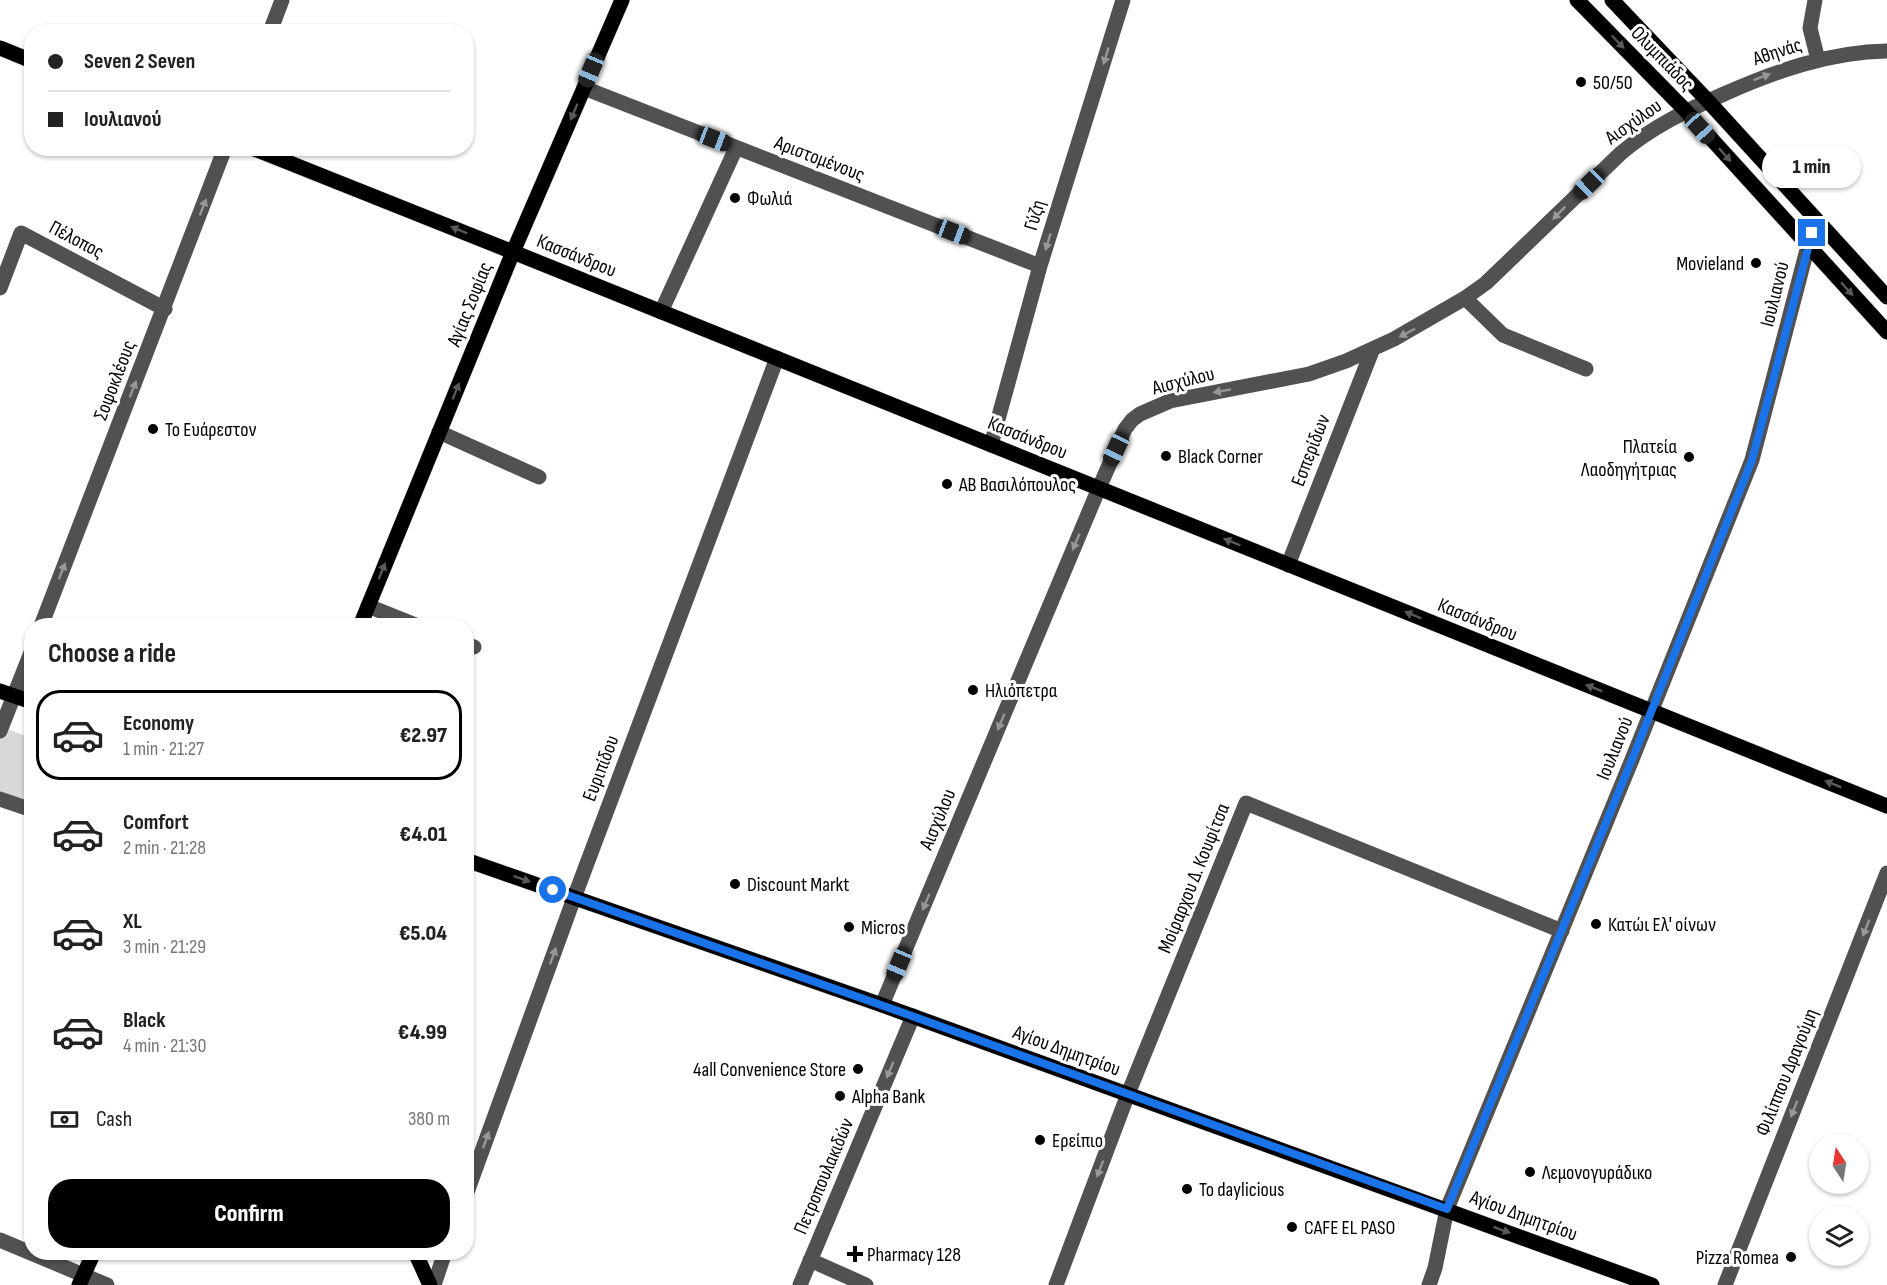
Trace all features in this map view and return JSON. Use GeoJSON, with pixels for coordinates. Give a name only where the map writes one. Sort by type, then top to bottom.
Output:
{"type":"FeatureCollection","features":[{"type":"Feature","properties":{"kind":"main road","name":"Αγίας Σοφίας"},"geometry":{"type":"LineString","coordinates":[[363,618],[513,252],[622,0]]}},
{"type":"Feature","properties":{"kind":"main road","name":"Ολυμπιάδος"},"geometry":{"type":"LineString","coordinates":[[1577,0],[1686,111],[1887,332]]}},
{"type":"Feature","properties":{"kind":"main road","name":"Ολυμπιάδος"},"geometry":{"type":"LineString","coordinates":[[1612,0],[1708,100],[1887,297]]}},
{"type":"Feature","properties":{"kind":"main road"},"geometry":{"type":"LineString","coordinates":[[0,48],[24,58]]}},
{"type":"Feature","properties":{"kind":"main road","name":"Κασσάνδρου"},"geometry":{"type":"LineString","coordinates":[[272,156],[1887,806]]}},
{"type":"Feature","properties":{"kind":"main road"},"geometry":{"type":"LineString","coordinates":[[7,694],[24,699]]}},
{"type":"Feature","properties":{"kind":"main road","name":"Αγίου Δημητρίου"},"geometry":{"type":"LineString","coordinates":[[474,863],[913,1016],[1652,1285]]}},
{"type":"Feature","properties":{"kind":"main road"},"geometry":{"type":"LineString","coordinates":[[82,1280],[91,1260]]}},
{"type":"Feature","properties":{"kind":"main road"},"geometry":{"type":"LineString","coordinates":[[419,1260],[432,1285]]}},
{"type":"Feature","properties":{"kind":"street"},"geometry":{"type":"LineString","coordinates":[[273,24],[282,0]]}},
{"type":"Feature","properties":{"kind":"street","name":"Γύζη"},"geometry":{"type":"LineString","coordinates":[[991,445],[1040,266],[1123,0]]}},
{"type":"Feature","properties":{"kind":"street"},"geometry":{"type":"LineString","coordinates":[[1815,0],[1810,28],[1818,60]]}},
{"type":"Feature","properties":{"kind":"street","name":"Αθηνάς"},"geometry":{"type":"LineString","coordinates":[[1686,111],[1775,73],[1818,60],[1848,54],[1887,51]]}},
{"type":"Feature","properties":{"kind":"street","name":"Αριστομένους"},"geometry":{"type":"LineString","coordinates":[[584,88],[1040,266]]}},
{"type":"Feature","properties":{"kind":"street","name":"Αισχύλου"},"geometry":{"type":"LineString","coordinates":[[882,1005],[1099,488],[1131,420],[1170,401],[1318,371],[1372,351],[1416,327],[1465,298],[1505,267],[1621,153],[1643,135],[1686,111]]}},
{"type":"Feature","properties":{"kind":"street"},"geometry":{"type":"LineString","coordinates":[[661,312],[736,148]]}},
{"type":"Feature","properties":{"kind":"street","name":"Σοφοκλέους"},"geometry":{"type":"LineString","coordinates":[[44,618],[222,156]]}},
{"type":"Feature","properties":{"kind":"street","name":"Ιουλιανού"},"geometry":{"type":"LineString","coordinates":[[1429,1285],[1435,1268],[1447,1209],[1752,460],[1815,219]]}},
{"type":"Feature","properties":{"kind":"street","name":"Πέλοπος"},"geometry":{"type":"LineString","coordinates":[[0,288],[21,233],[165,309]]}},
{"type":"Feature","properties":{"kind":"street"},"geometry":{"type":"LineString","coordinates":[[1465,298],[1503,335],[1586,369]]}},
{"type":"Feature","properties":{"kind":"street","name":"Εσπερίδων"},"geometry":{"type":"LineString","coordinates":[[1288,565],[1372,351]]}},
{"type":"Feature","properties":{"kind":"street","name":"Ευριπίδου"},"geometry":{"type":"LineString","coordinates":[[474,1173],[574,898],[777,358]]}},
{"type":"Feature","properties":{"kind":"street"},"geometry":{"type":"LineString","coordinates":[[439,432],[539,477]]}},
{"type":"Feature","properties":{"kind":"street"},"geometry":{"type":"LineString","coordinates":[[368,606],[398,618]]}},
{"type":"Feature","properties":{"kind":"street"},"geometry":{"type":"LineString","coordinates":[[0,731],[7,694],[24,664]]}},
{"type":"Feature","properties":{"kind":"street"},"geometry":{"type":"LineString","coordinates":[[0,799],[24,807]]}},
{"type":"Feature","properties":{"kind":"street","name":"Μοίραρχου Δ. Κουφίτσα"},"geometry":{"type":"LineString","coordinates":[[1056,1285],[1128,1094],[1246,803],[1562,930]]}},
{"type":"Feature","properties":{"kind":"street","name":"Φιλίππου Δραγούμη"},"geometry":{"type":"LineString","coordinates":[[1725,1285],[1887,873]]}},
{"type":"Feature","properties":{"kind":"street","name":"Πετροπουλακιδών"},"geometry":{"type":"LineString","coordinates":[[800,1285],[913,1016]]}},
{"type":"Feature","properties":{"kind":"street"},"geometry":{"type":"LineString","coordinates":[[0,1240],[24,1252]]}},
{"type":"Feature","properties":{"kind":"street"},"geometry":{"type":"LineString","coordinates":[[41,1260],[82,1280],[107,1285]]}},
{"type":"Feature","properties":{"kind":"street"},"geometry":{"type":"LineString","coordinates":[[432,1285],[443,1260]]}},
{"type":"Feature","properties":{"kind":"street"},"geometry":{"type":"LineString","coordinates":[[810,1260],[866,1285]]}},
{"type":"Feature","properties":{"kind":"shaded area"},"geometry":{"type":"Polygon","coordinates":[[[0,726],[24,735],[24,808],[0,799],[0,726]]]}},
{"type":"Feature","properties":{"kind":"place","name":"50/50"},"geometry":{"type":"Point","coordinates":[1581,82]}},
{"type":"Feature","properties":{"kind":"place","name":"Φωλιά"},"geometry":{"type":"Point","coordinates":[735,198]}},
{"type":"Feature","properties":{"kind":"place","name":"Movieland"},"geometry":{"type":"Point","coordinates":[1756,263]}},
{"type":"Feature","properties":{"kind":"place","name":"Το Ευάρεστον"},"geometry":{"type":"Point","coordinates":[153,429]}},
{"type":"Feature","properties":{"kind":"place","name":"Black Corner"},"geometry":{"type":"Point","coordinates":[1166,456]}},
{"type":"Feature","properties":{"kind":"place","name":"Πλατεία Λαοδηγήτριας"},"geometry":{"type":"Point","coordinates":[1689,457]}},
{"type":"Feature","properties":{"kind":"place","name":"ΑΒ Βασιλόπουλος"},"geometry":{"type":"Point","coordinates":[947,484]}},
{"type":"Feature","properties":{"kind":"place","name":"Ηλιόπετρα"},"geometry":{"type":"Point","coordinates":[973,690]}},
{"type":"Feature","properties":{"kind":"place","name":"Discount Markt"},"geometry":{"type":"Point","coordinates":[735,884]}},
{"type":"Feature","properties":{"kind":"place","name":"Κατώι Ελ' οίνων"},"geometry":{"type":"Point","coordinates":[1596,924]}},
{"type":"Feature","properties":{"kind":"place","name":"Micros"},"geometry":{"type":"Point","coordinates":[849,927]}},
{"type":"Feature","properties":{"kind":"place","name":"4all Convenience Store"},"geometry":{"type":"Point","coordinates":[858,1069]}},
{"type":"Feature","properties":{"kind":"place","name":"Alpha Bank"},"geometry":{"type":"Point","coordinates":[840,1096]}},
{"type":"Feature","properties":{"kind":"place","name":"Ερείπιο"},"geometry":{"type":"Point","coordinates":[1040,1140]}},
{"type":"Feature","properties":{"kind":"place","name":"Λεμονογυράδικο"},"geometry":{"type":"Point","coordinates":[1530,1172]}},
{"type":"Feature","properties":{"kind":"place","name":"To daylicious"},"geometry":{"type":"Point","coordinates":[1187,1189]}},
{"type":"Feature","properties":{"kind":"place","name":"CAFE EL PASO"},"geometry":{"type":"Point","coordinates":[1292,1227]}},
{"type":"Feature","properties":{"kind":"place","name":"Pharmacy 128"},"geometry":{"type":"Point","coordinates":[855,1254]}},
{"type":"Feature","properties":{"kind":"place","name":"Pizza Romea"},"geometry":{"type":"Point","coordinates":[1791,1257]}},
{"type":"Feature","properties":{"kind":"route"},"geometry":{"type":"LineString","coordinates":[[553,890],[898,1011],[1447,1209],[1631,762],[1752,460],[1812,233]]}}]}
